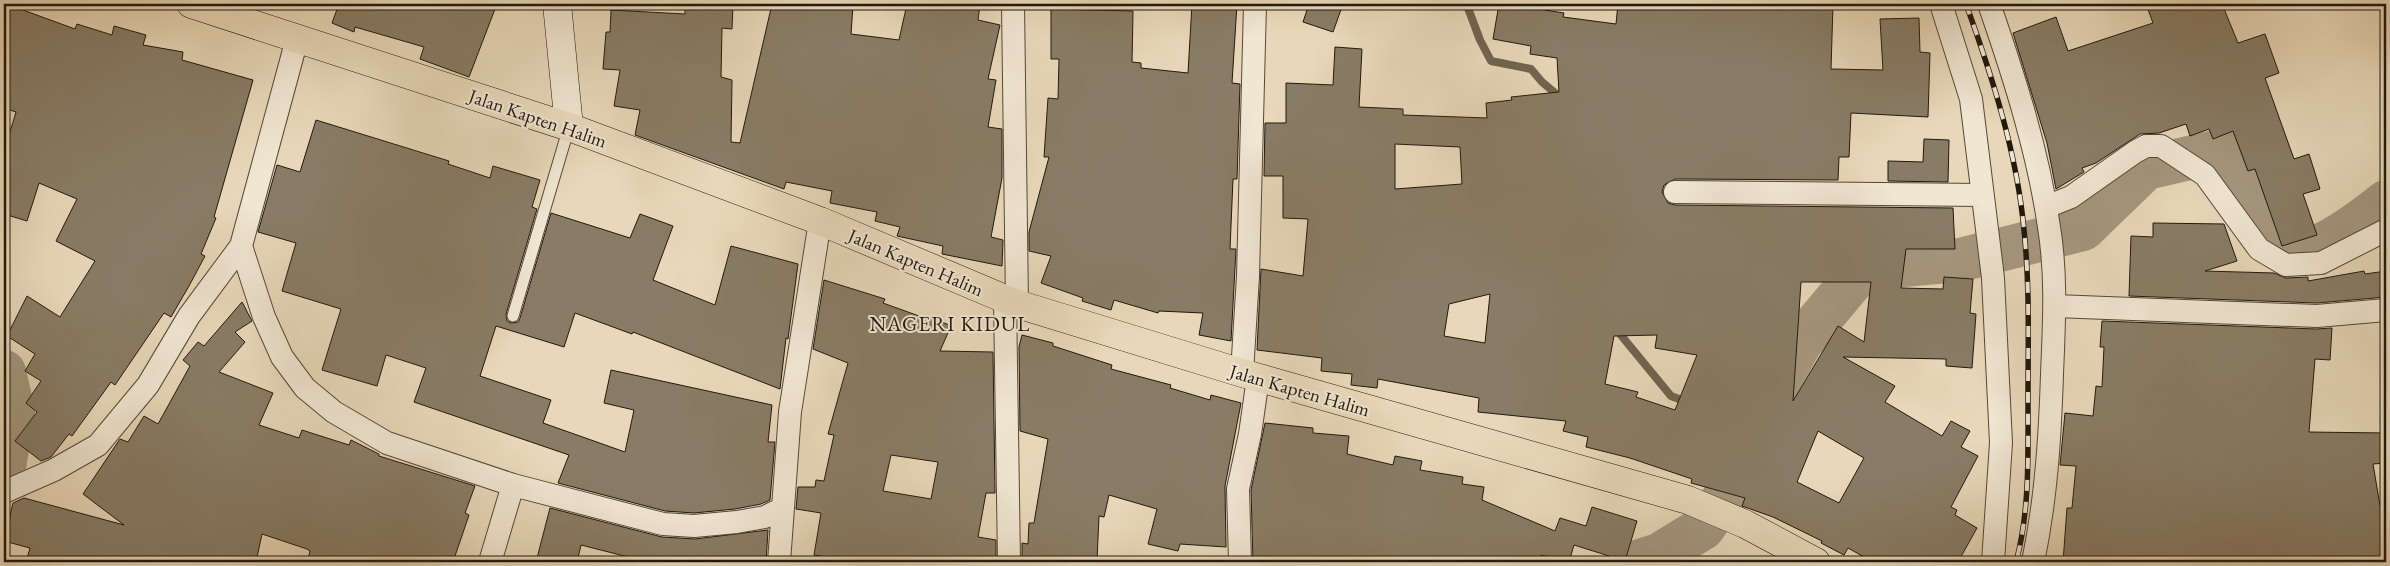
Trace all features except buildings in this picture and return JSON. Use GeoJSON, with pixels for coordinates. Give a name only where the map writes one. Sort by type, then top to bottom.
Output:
{"type":"FeatureCollection","features":[{"type":"Feature","properties":{"kind":"main road","name":"Jalan Kapten Halim"},"geometry":{"type":"LineString","coordinates":[[191,4],[569,127],[820,221],[1011,302],[1250,376],[1688,500],[1745,524],[1816,562]]}},
{"type":"Feature","properties":{"kind":"street"},"geometry":{"type":"LineString","coordinates":[[557,4],[569,127]]}},
{"type":"Feature","properties":{"kind":"street"},"geometry":{"type":"LineString","coordinates":[[1008,562],[1008,390],[1011,302],[1013,4]]}},
{"type":"Feature","properties":{"kind":"street"},"geometry":{"type":"LineString","coordinates":[[1240,562],[1238,489],[1250,434],[1248,276],[1255,4]]}},
{"type":"Feature","properties":{"kind":"street"},"geometry":{"type":"LineString","coordinates":[[1941,4],[1971,99],[1993,278],[2001,443],[1993,562]]}},
{"type":"Feature","properties":{"kind":"street"},"geometry":{"type":"LineString","coordinates":[[1989,4],[2008,60],[2036,161],[2048,218],[2053,268],[2055,306],[2049,454],[2041,526],[2033,562]]}},
{"type":"Feature","properties":{"kind":"street"},"geometry":{"type":"LineString","coordinates":[[4,492],[54,470],[98,445],[148,385],[189,316],[241,246],[297,39]]}},
{"type":"Feature","properties":{"kind":"street"},"geometry":{"type":"LineString","coordinates":[[2048,218],[2071,197],[2146,146],[2161,146],[2205,175],[2258,250],[2286,264],[2321,263],[2386,230]]}},
{"type":"Feature","properties":{"kind":"street"},"geometry":{"type":"LineString","coordinates":[[1675,192],[1982,195]]}},
{"type":"Feature","properties":{"kind":"street"},"geometry":{"type":"LineString","coordinates":[[779,562],[790,412],[820,221]]}},
{"type":"Feature","properties":{"kind":"street"},"geometry":{"type":"LineString","coordinates":[[241,246],[264,317],[282,357],[305,388],[334,412],[387,442],[513,485],[663,524],[694,526],[737,522],[765,517],[783,508]]}},
{"type":"Feature","properties":{"kind":"street"},"geometry":{"type":"LineString","coordinates":[[2055,306],[2317,316],[2386,312]]}},
{"type":"Feature","properties":{"kind":"street"},"geometry":{"type":"LineString","coordinates":[[490,562],[513,485]]}},
{"type":"Feature","properties":{"kind":"lane"},"geometry":{"type":"LineString","coordinates":[[513,316],[569,127]]}},
{"type":"Feature","properties":{"kind":"waterway"},"geometry":{"type":"LineString","coordinates":[[1469,4],[1468,8],[1480,40],[1491,61],[1531,69],[1542,82],[1561,98]]}},
{"type":"Feature","properties":{"kind":"waterway"},"geometry":{"type":"LineString","coordinates":[[1637,562],[1659,555],[1703,528],[1744,469],[1753,427],[1801,342],[1858,274],[1903,265],[1960,260],[2083,229],[2146,168],[2228,149],[2253,197],[2270,238],[2279,248],[2290,252],[2304,251],[2335,238],[2386,202]]}},
{"type":"Feature","properties":{"kind":"waterway"},"geometry":{"type":"LineString","coordinates":[[1615,328],[1671,396],[1687,402]]}},
{"type":"Feature","properties":{"kind":"waterway"},"geometry":{"type":"LineString","coordinates":[[4,372],[13,411],[4,467]]}},
{"type":"Feature","properties":{"kind":"railway"},"geometry":{"type":"LineString","coordinates":[[1966,4],[2002,115],[2016,172],[2026,251],[2028,294],[2028,461],[2024,523],[2016,562]]}},
{"type":"Feature","properties":{"kind":"district","name":"NAGERI KIDUL"},"geometry":{"type":"Point","coordinates":[950,324]}}]}
